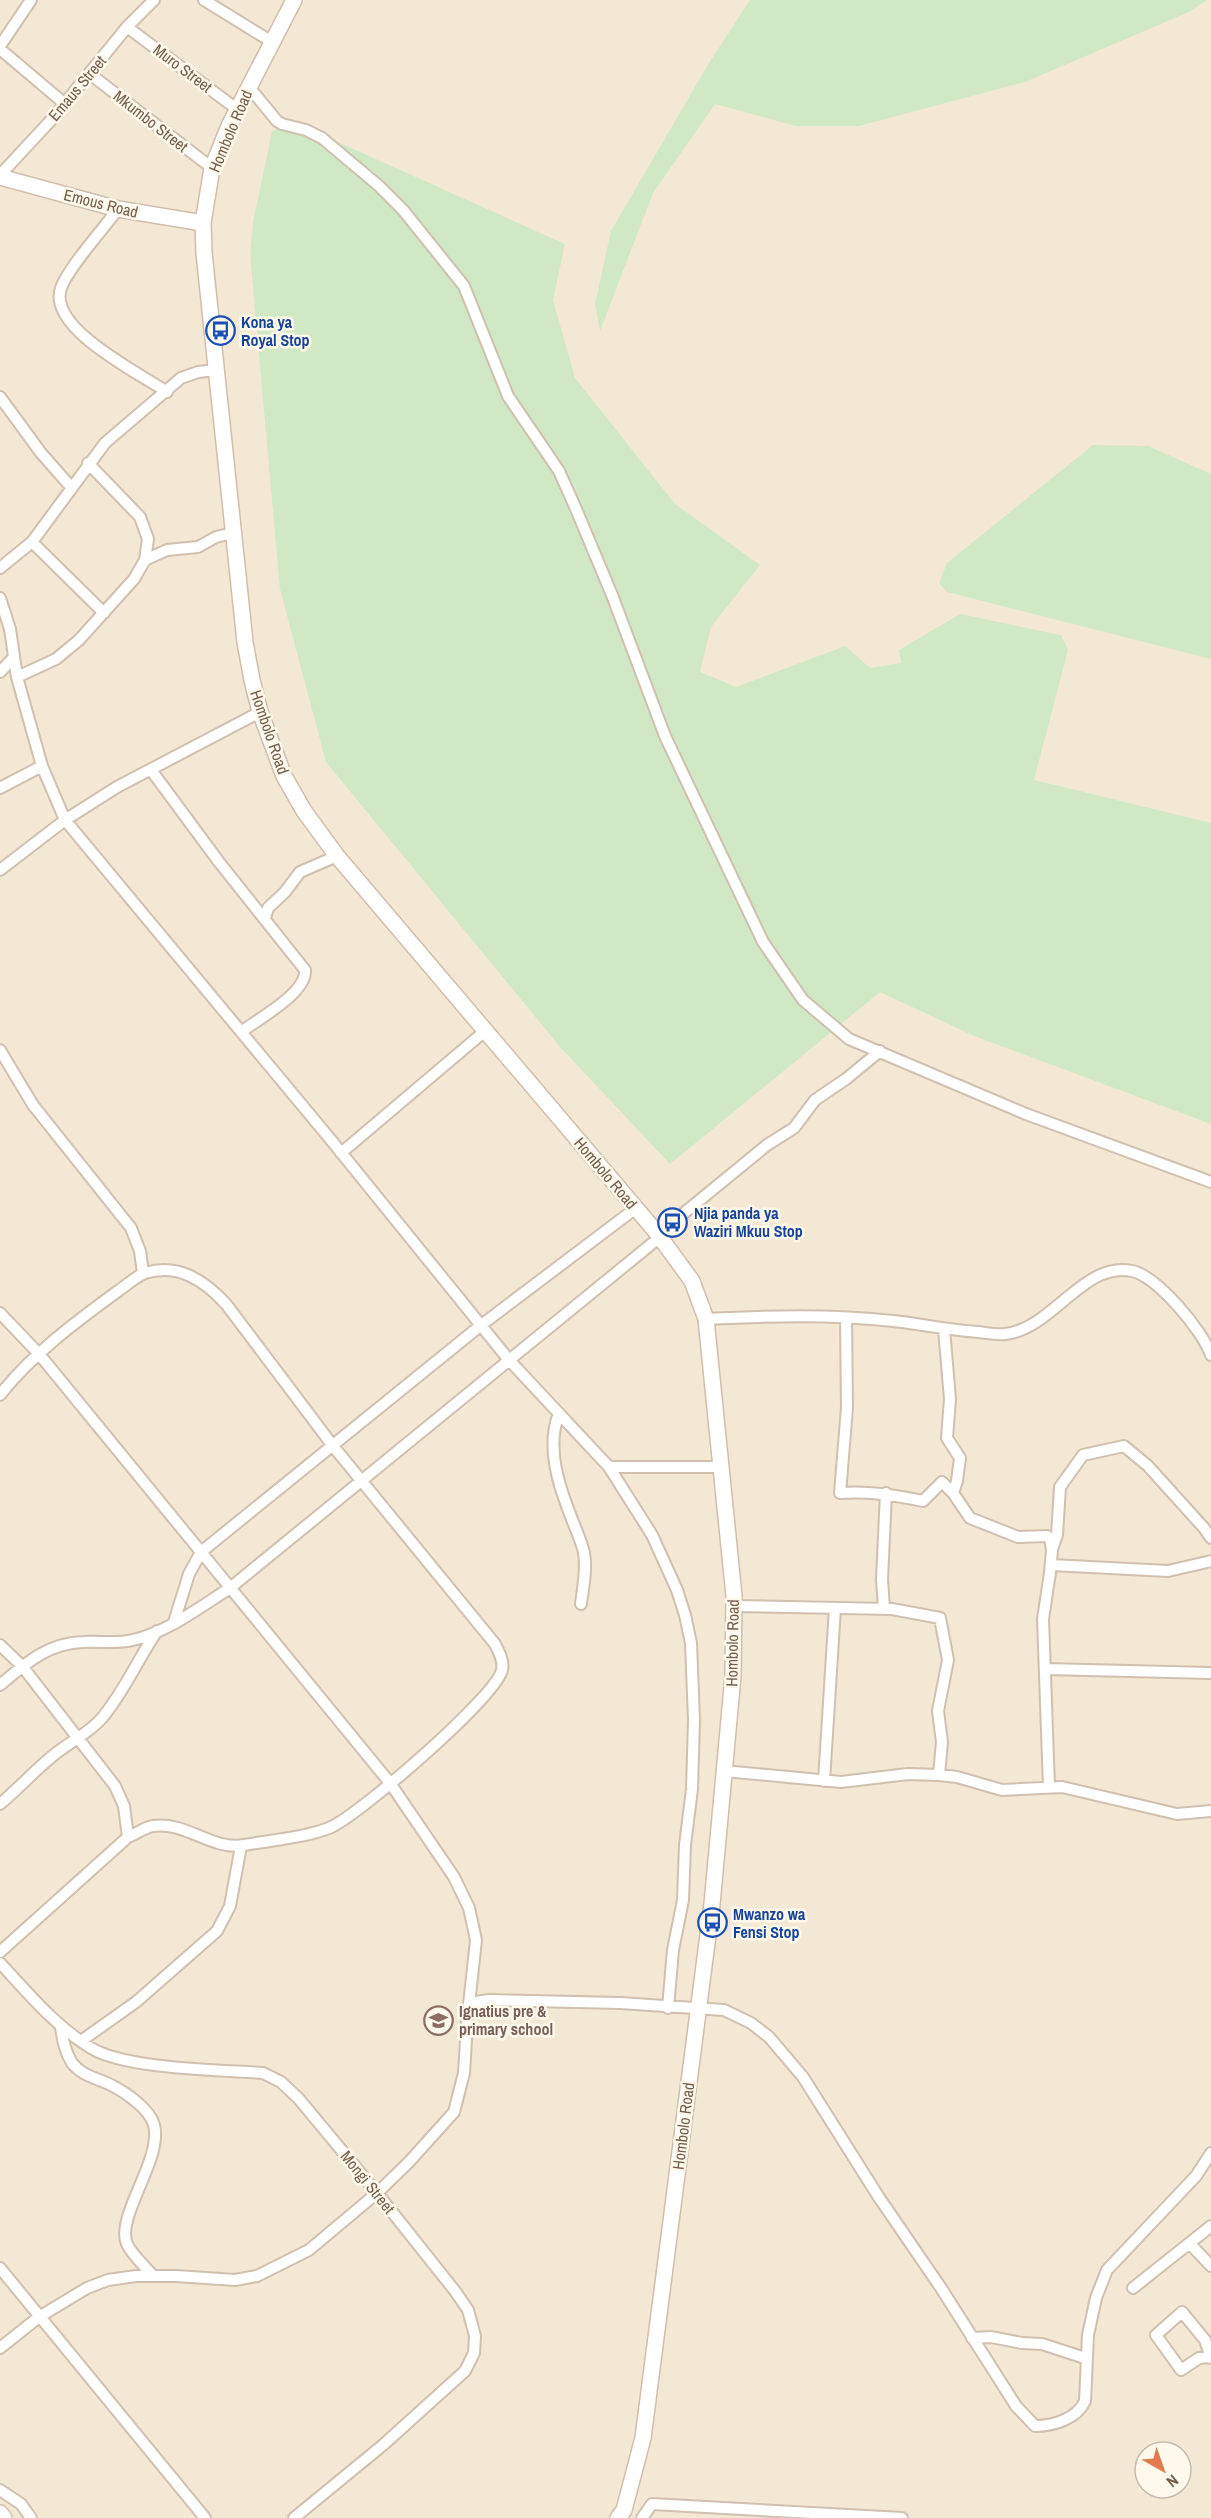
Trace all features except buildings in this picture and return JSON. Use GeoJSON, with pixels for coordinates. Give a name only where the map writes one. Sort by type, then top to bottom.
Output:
{"type":"FeatureCollection","features":[{"type":"Feature","properties":{"kind":"street"},"geometry":{"type":"LineString","coordinates":[[31,0],[0,48],[65,104]]}},
{"type":"Feature","properties":{"kind":"street","name":"Emaus Street"},"geometry":{"type":"LineString","coordinates":[[2,170],[65,104],[127,27],[154,0]]}},
{"type":"Feature","properties":{"kind":"street"},"geometry":{"type":"LineString","coordinates":[[204,0],[272,42]]}},
{"type":"Feature","properties":{"kind":"street","name":"Hombolo Road"},"geometry":{"type":"LineString","coordinates":[[294,0],[249,87],[212,168],[202,223],[245,642],[260,712],[284,776],[304,811],[337,856],[659,1235],[692,1281],[706,1319],[734,1606],[733,1676],[712,1904],[643,2438],[624,2515]]}},
{"type":"Feature","properties":{"kind":"street","name":"Muro Street"},"geometry":{"type":"LineString","coordinates":[[127,27],[238,110]]}},
{"type":"Feature","properties":{"kind":"street","name":"Mkumbo Street"},"geometry":{"type":"LineString","coordinates":[[90,74],[212,168]]}},
{"type":"Feature","properties":{"kind":"street"},"geometry":{"type":"LineString","coordinates":[[249,87],[277,121],[306,130],[322,138],[379,186],[403,210],[440,258],[458,276],[508,396],[563,480],[612,595],[665,736],[763,942],[803,1000],[849,1040],[880,1050],[1026,1114],[1211,1182]]}},
{"type":"Feature","properties":{"kind":"street","name":"Emous Road"},"geometry":{"type":"LineString","coordinates":[[2,170],[118,209],[202,223]]}},
{"type":"Feature","properties":{"kind":"street"},"geometry":{"type":"LineString","coordinates":[[118,209],[62,287],[60,307],[88,340],[167,392]]}},
{"type":"Feature","properties":{"kind":"street"},"geometry":{"type":"LineString","coordinates":[[0,568],[32,542],[105,442],[181,378],[198,372],[216,370]]}},
{"type":"Feature","properties":{"kind":"street"},"geometry":{"type":"LineString","coordinates":[[0,397],[41,453],[71,487]]}},
{"type":"Feature","properties":{"kind":"street"},"geometry":{"type":"LineString","coordinates":[[18,677],[56,659],[69,649],[134,579],[145,560],[148,539],[140,517],[88,463]]}},
{"type":"Feature","properties":{"kind":"street"},"geometry":{"type":"LineString","coordinates":[[145,560],[167,549],[198,548],[216,537],[233,533]]}},
{"type":"Feature","properties":{"kind":"street"},"geometry":{"type":"LineString","coordinates":[[32,542],[104,613]]}},
{"type":"Feature","properties":{"kind":"street"},"geometry":{"type":"LineString","coordinates":[[0,598],[10,629],[18,677],[42,766],[65,820],[435,1266],[480,1326],[609,1467],[652,1535],[685,1615],[691,1643],[694,1720],[692,1790],[685,1845],[683,1900],[673,1950],[668,2008]]}},
{"type":"Feature","properties":{"kind":"street"},"geometry":{"type":"LineString","coordinates":[[0,672],[14,657]]}},
{"type":"Feature","properties":{"kind":"street"},"geometry":{"type":"LineString","coordinates":[[0,870],[65,820],[117,787],[260,712]]}},
{"type":"Feature","properties":{"kind":"street"},"geometry":{"type":"LineString","coordinates":[[0,788],[42,766]]}},
{"type":"Feature","properties":{"kind":"street"},"geometry":{"type":"LineString","coordinates":[[151,770],[219,862],[298,958],[305,970],[302,983],[287,998],[241,1032]]}},
{"type":"Feature","properties":{"kind":"street"},"geometry":{"type":"LineString","coordinates":[[265,918],[268,908],[285,892],[300,872],[337,856]]}},
{"type":"Feature","properties":{"kind":"street"},"geometry":{"type":"LineString","coordinates":[[342,1153],[485,1031]]}},
{"type":"Feature","properties":{"kind":"street"},"geometry":{"type":"LineString","coordinates":[[0,1050],[33,1105],[131,1228],[140,1251],[143,1273]]}},
{"type":"Feature","properties":{"kind":"street"},"geometry":{"type":"LineString","coordinates":[[0,1685],[47,1649],[64,1643],[131,1641],[174,1622],[230,1588],[767,1145],[794,1128],[815,1100],[853,1074],[880,1050]]}},
{"type":"Feature","properties":{"kind":"street"},"geometry":{"type":"LineString","coordinates":[[174,1622],[189,1574],[201,1552],[480,1326],[636,1208]]}},
{"type":"Feature","properties":{"kind":"street"},"geometry":{"type":"LineString","coordinates":[[706,1319],[756,1316],[890,1321],[944,1329],[1005,1334],[1020,1330],[1050,1315],[1070,1294],[1103,1274],[1117,1269],[1139,1273],[1163,1292],[1193,1326],[1211,1355]]}},
{"type":"Feature","properties":{"kind":"street"},"geometry":{"type":"LineString","coordinates":[[0,1395],[15,1376],[39,1354],[143,1273],[172,1270],[192,1275],[212,1288],[226,1304],[333,1446],[495,1644],[502,1661],[502,1671],[487,1694],[354,1814],[329,1828],[231,1847],[183,1830],[167,1826],[152,1826],[128,1837],[0,1952]]}},
{"type":"Feature","properties":{"kind":"street"},"geometry":{"type":"LineString","coordinates":[[0,1312],[39,1354],[390,1783],[454,1876],[469,1908],[476,1941],[464,2073],[454,2112],[409,2162],[377,2193],[309,2250],[257,2276],[235,2280],[153,2276],[108,2280],[87,2288],[39,2317],[0,2348]]}},
{"type":"Feature","properties":{"kind":"street"},"geometry":{"type":"LineString","coordinates":[[846,1319],[847,1408],[840,1493],[864,1491],[886,1493],[923,1501],[942,1482],[953,1493],[970,1518],[1018,1537],[1047,1536],[1051,1542],[1051,1565],[1043,1619],[1049,1787]]}},
{"type":"Feature","properties":{"kind":"street"},"geometry":{"type":"LineString","coordinates":[[944,1329],[950,1399],[947,1438],[960,1458],[953,1493]]}},
{"type":"Feature","properties":{"kind":"street"},"geometry":{"type":"LineString","coordinates":[[559,1413],[554,1433],[554,1461],[559,1486],[584,1550],[586,1565],[581,1604]]}},
{"type":"Feature","properties":{"kind":"street"},"geometry":{"type":"LineString","coordinates":[[1052,1550],[1057,1535],[1060,1486],[1083,1455],[1124,1446],[1148,1466],[1211,1538]]}},
{"type":"Feature","properties":{"kind":"street"},"geometry":{"type":"LineString","coordinates":[[609,1467],[720,1467]]}},
{"type":"Feature","properties":{"kind":"street"},"geometry":{"type":"LineString","coordinates":[[884,1609],[882,1579],[886,1493]]}},
{"type":"Feature","properties":{"kind":"street"},"geometry":{"type":"LineString","coordinates":[[1051,1565],[1168,1571],[1211,1562]]}},
{"type":"Feature","properties":{"kind":"street"},"geometry":{"type":"LineString","coordinates":[[734,1606],[884,1609],[940,1618],[948,1660],[938,1712],[942,1742],[939,1775]]}},
{"type":"Feature","properties":{"kind":"street"},"geometry":{"type":"LineString","coordinates":[[824,1781],[835,1608]]}},
{"type":"Feature","properties":{"kind":"street"},"geometry":{"type":"LineString","coordinates":[[0,1804],[50,1758],[80,1739],[110,1709],[157,1630]]}},
{"type":"Feature","properties":{"kind":"street"},"geometry":{"type":"LineString","coordinates":[[0,1645],[22,1666],[115,1786],[124,1806],[128,1837]]}},
{"type":"Feature","properties":{"kind":"street"},"geometry":{"type":"LineString","coordinates":[[1045,1669],[1211,1673]]}},
{"type":"Feature","properties":{"kind":"street"},"geometry":{"type":"LineString","coordinates":[[724,1771],[841,1782],[908,1774],[939,1775],[966,1779],[1002,1790],[1049,1787],[1108,1797],[1177,1814],[1211,1811]]}},
{"type":"Feature","properties":{"kind":"street"},"geometry":{"type":"LineString","coordinates":[[81,2041],[136,2002],[217,1931],[230,1906],[241,1846]]}},
{"type":"Feature","properties":{"kind":"street","name":"Mongi Street"},"geometry":{"type":"LineString","coordinates":[[0,1963],[61,2028],[92,2049],[114,2058],[143,2063],[263,2073],[281,2082],[299,2098],[377,2193],[456,2291],[468,2310],[475,2336],[474,2353],[465,2372],[294,2518]]}},
{"type":"Feature","properties":{"kind":"street"},"geometry":{"type":"LineString","coordinates":[[470,2003],[489,2000],[620,2003],[668,2008],[698,2008],[724,2010],[751,2023],[769,2037],[803,2077],[1016,2406],[1035,2426],[1058,2423],[1083,2406],[1085,2358],[1096,2298],[1107,2270],[1196,2176],[1211,2153]]}},
{"type":"Feature","properties":{"kind":"street"},"geometry":{"type":"LineString","coordinates":[[61,2028],[66,2050],[72,2063],[88,2077],[115,2087],[146,2111],[154,2123],[155,2145],[128,2218],[125,2237],[130,2248],[153,2276]]}},
{"type":"Feature","properties":{"kind":"street"},"geometry":{"type":"LineString","coordinates":[[1133,2288],[1211,2226]]}},
{"type":"Feature","properties":{"kind":"street"},"geometry":{"type":"LineString","coordinates":[[1190,2244],[1211,2266]]}},
{"type":"Feature","properties":{"kind":"street"},"geometry":{"type":"LineString","coordinates":[[0,2268],[205,2518]]}},
{"type":"Feature","properties":{"kind":"street"},"geometry":{"type":"LineString","coordinates":[[1182,2312],[1205,2340],[1210,2358],[1199,2358],[1181,2370],[1156,2335],[1182,2312]]}},
{"type":"Feature","properties":{"kind":"street"},"geometry":{"type":"LineString","coordinates":[[972,2337],[991,2337],[1042,2344],[1085,2358]]}},
{"type":"Feature","properties":{"kind":"street"},"geometry":{"type":"LineString","coordinates":[[0,2490],[21,2504],[31,2518]]}},
{"type":"Feature","properties":{"kind":"street"},"geometry":{"type":"LineString","coordinates":[[642,2518],[652,2504],[902,2518]]}},
{"type":"Feature","properties":{"kind":"street"},"geometry":{"type":"LineString","coordinates":[[725,2507],[734,2518]]}},
{"type":"Feature","properties":{"kind":"street"},"geometry":{"type":"LineString","coordinates":[[0,2513],[4,2518]]}},
{"type":"Feature","properties":{"kind":"shaded area"},"geometry":{"type":"Polygon","coordinates":[[[0,0],[1211,0],[1211,2518],[0,2518],[0,0]]]}},
{"type":"Feature","properties":{"kind":"green space"},"geometry":{"type":"Polygon","coordinates":[[[750,0],[1207,0],[1189,12],[1025,82],[859,126],[796,126],[715,104],[653,193],[600,331],[595,304],[611,231],[709,63],[750,0]]]}},
{"type":"Feature","properties":{"kind":"green space"},"geometry":{"type":"Polygon","coordinates":[[[289,120],[565,244],[553,300],[575,378],[675,504],[760,565],[711,627],[700,672],[736,687],[845,646],[870,668],[901,663],[899,650],[960,614],[1061,635],[1068,650],[1034,780],[1211,823],[1211,1124],[974,1036],[880,992],[670,1164],[561,1048],[326,762],[280,589],[250,254],[253,222],[272,132],[289,120]]]}},
{"type":"Feature","properties":{"kind":"green space"},"geometry":{"type":"Polygon","coordinates":[[[1093,445],[1148,446],[1211,474],[1211,659],[947,592],[939,583],[947,563],[1093,445]]]}},
{"type":"Feature","properties":{"kind":"place","name":"Kona ya Royal Stop"},"geometry":{"type":"Point","coordinates":[220,331]}},
{"type":"Feature","properties":{"kind":"place","name":"Njia panda ya Waziri Mkuu Stop"},"geometry":{"type":"Point","coordinates":[673,1222]}},
{"type":"Feature","properties":{"kind":"place","name":"Mwanzo wa Fensi Stop"},"geometry":{"type":"Point","coordinates":[712,1923]}},
{"type":"Feature","properties":{"kind":"place","name":"Ignatius pre & primary school"},"geometry":{"type":"Point","coordinates":[438,2020]}}]}
